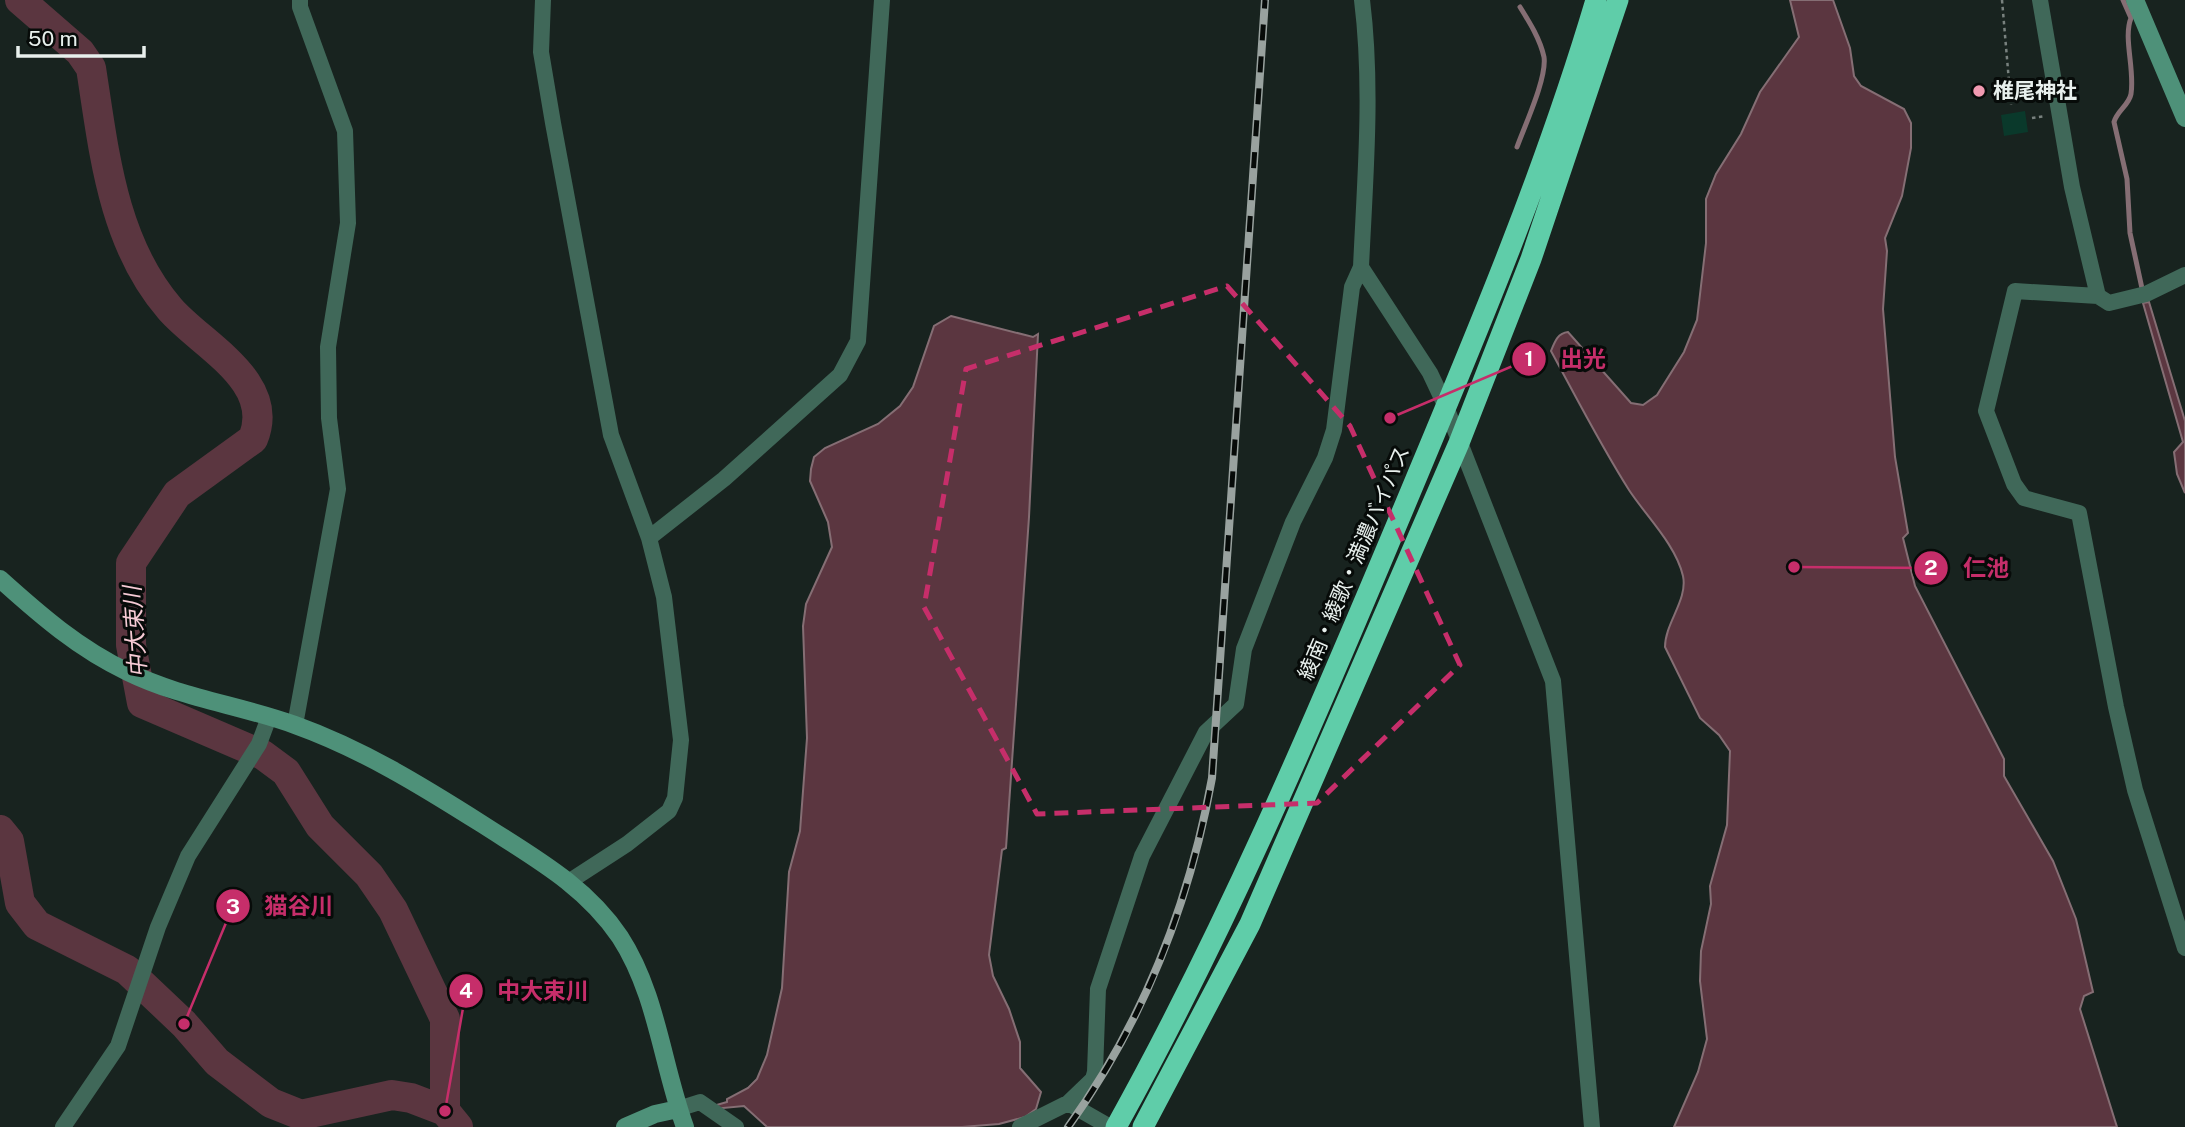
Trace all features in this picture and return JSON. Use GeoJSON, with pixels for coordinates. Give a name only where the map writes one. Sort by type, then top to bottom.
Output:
{"type":"FeatureCollection","features":[{"type":"Feature","properties":{"kind":"highway","name":"綾南・綾歌・満濃バイパス"},"geometry":{"type":"LineString","coordinates":[[1113,1127],[1229,909],[1329,686],[1447,407],[1515,235],[1596,0]]}},
{"type":"Feature","properties":{"kind":"highway"},"geometry":{"type":"LineString","coordinates":[[1143,1127],[1250,924],[1459,443],[1531,259],[1618,0]]}},
{"type":"Feature","properties":{"kind":"street"},"geometry":{"type":"LineString","coordinates":[[295,725],[338,489],[329,418],[327,347],[348,223],[345,131],[300,7],[300,0]]}},
{"type":"Feature","properties":{"kind":"street"},"geometry":{"type":"LineString","coordinates":[[543,0],[541,52],[611,436],[649,538],[670,631],[681,740],[675,798],[669,811],[627,844],[570,881]]}},
{"type":"Feature","properties":{"kind":"street"},"geometry":{"type":"LineString","coordinates":[[649,538],[724,479],[840,375],[858,341],[881,0]]}},
{"type":"Feature","properties":{"kind":"street"},"geometry":{"type":"LineString","coordinates":[[1020,1127],[1068,1103],[1093,1079],[1098,989],[1142,856],[1206,732],[1236,705],[1244,649],[1293,522],[1325,458],[1334,430],[1352,287],[1361,267],[1368,112],[1367,38],[1362,0]]}},
{"type":"Feature","properties":{"kind":"street"},"geometry":{"type":"LineString","coordinates":[[2040,0],[2072,187],[2098,296]]}},
{"type":"Feature","properties":{"kind":"street"},"geometry":{"type":"LineString","coordinates":[[2135,0],[2185,118]]}},
{"type":"Feature","properties":{"kind":"street"},"geometry":{"type":"LineString","coordinates":[[1361,267],[1424,363],[1447,407],[1553,681],[1592,1127]]}},
{"type":"Feature","properties":{"kind":"street"},"geometry":{"type":"LineString","coordinates":[[2185,275],[2143,295],[2109,303],[2098,296],[2015,291],[1986,411],[2014,484],[2024,498],[2080,513],[2116,707],[2135,790],[2185,948]]}},
{"type":"Feature","properties":{"kind":"street"},"geometry":{"type":"LineString","coordinates":[[0,579],[48,622],[127,672],[145,680],[295,725],[394,769],[570,881],[605,916],[635,966],[649,998],[685,1127]]}},
{"type":"Feature","properties":{"kind":"street"},"geometry":{"type":"LineString","coordinates":[[63,1127],[118,1046],[188,856],[255,751],[270,717]]}},
{"type":"Feature","properties":{"kind":"street"},"geometry":{"type":"LineString","coordinates":[[625,1127],[655,1114],[700,1102],[736,1127]]}},
{"type":"Feature","properties":{"kind":"street"},"geometry":{"type":"LineString","coordinates":[[1068,1103],[1113,1127]]}},
{"type":"Feature","properties":{"kind":"path"},"geometry":{"type":"LineString","coordinates":[[2002,0],[2011,105]]}},
{"type":"Feature","properties":{"kind":"highlighted area"},"geometry":{"type":"Polygon","coordinates":[[[1227,286],[1350,426],[1460,665],[1317,803],[1037,814],[924,607],[966,369],[1227,286]]]}},
{"type":"Feature","properties":{"kind":"shaded area"},"geometry":{"type":"Polygon","coordinates":[[[1790,0],[1833,0],[1850,48],[1854,76],[1861,86],[1904,109],[1911,123],[1911,148],[1902,196],[1885,238],[1887,251],[1883,309],[1895,457],[1908,533],[1903,538],[1915,586],[2004,759],[2004,776],[2053,861],[2076,919],[2093,992],[2084,996],[2080,1009],[2117,1127],[1674,1127],[1698,1072],[1707,1039],[1700,981],[1701,951],[1711,904],[1710,886],[1727,825],[1730,751],[1719,735],[1700,718],[1665,647],[1684,585],[1679,564],[1619,473],[1551,351],[1559,336],[1568,332],[1631,403],[1643,405],[1657,395],[1684,352],[1697,320],[1706,243],[1706,199],[1716,174],[1741,134],[1760,92],[1799,37],[1790,0]]]}},
{"type":"Feature","properties":{"kind":"shaded area"},"geometry":{"type":"Polygon","coordinates":[[[2149,302],[2185,421],[2185,493],[2177,474],[2174,452],[2183,442],[2143,303],[2149,302]]]}},
{"type":"Feature","properties":{"kind":"shaded area"},"geometry":{"type":"Polygon","coordinates":[[[951,316],[1033,337],[1038,334],[1029,517],[1006,848],[1002,850],[989,955],[993,976],[1009,1009],[1020,1042],[1020,1068],[1041,1092],[1036,1109],[1025,1117],[999,1124],[962,1127],[767,1127],[744,1106],[713,1109],[713,1106],[727,1102],[727,1099],[748,1088],[757,1079],[767,1055],[782,988],[789,872],[800,831],[807,738],[803,626],[806,604],[832,547],[828,522],[810,481],[811,469],[814,457],[825,448],[878,424],[900,406],[913,387],[934,326],[951,316]]]}},
{"type":"Feature","properties":{"kind":"building"},"geometry":{"type":"Polygon","coordinates":[[[2025,111],[2028,132],[2004,136],[2001,115],[2025,111]]]}},
{"type":"Feature","properties":{"kind":"waterway","name":"中大束川"},"geometry":{"type":"LineString","coordinates":[[20,0],[80,52],[91,68],[106,163],[114,194],[135,255],[150,283],[183,323],[232,366],[255,399],[258,418],[253,439],[177,494],[131,563],[131,645],[142,703],[263,755],[286,772],[320,826],[369,875],[393,910],[445,1019],[445,1111],[458,1127]]}},
{"type":"Feature","properties":{"kind":"waterway"},"geometry":{"type":"LineString","coordinates":[[2123,0],[2131,18],[2128,35],[2132,84],[2130,98],[2114,122],[2127,179],[2130,233],[2143,293]]}},
{"type":"Feature","properties":{"kind":"waterway"},"geometry":{"type":"LineString","coordinates":[[1517,147],[1539,89],[1544,66],[1540,44],[1520,7]]}},
{"type":"Feature","properties":{"kind":"waterway"},"geometry":{"type":"LineString","coordinates":[[0,830],[9,841],[20,903],[37,925],[127,970],[184,1024],[217,1062],[271,1103],[301,1115],[392,1095],[411,1098],[445,1111]]}},
{"type":"Feature","properties":{"kind":"railway"},"geometry":{"type":"LineString","coordinates":[[1068,1127],[1119,1046],[1160,961],[1190,872],[1212,778],[1265,0]]}},
{"type":"Feature","properties":{"kind":"place","name":"椎尾神社"},"geometry":{"type":"Point","coordinates":[1979,91]}},
{"type":"Feature","properties":{"kind":"place","name":"出光"},"geometry":{"type":"Point","coordinates":[1390,418]}},
{"type":"Feature","properties":{"kind":"place","name":"仁池"},"geometry":{"type":"Point","coordinates":[1794,567]}},
{"type":"Feature","properties":{"kind":"place","name":"猫谷川"},"geometry":{"type":"Point","coordinates":[184,1024]}},
{"type":"Feature","properties":{"kind":"place","name":"中大束川"},"geometry":{"type":"Point","coordinates":[445,1111]}}]}
